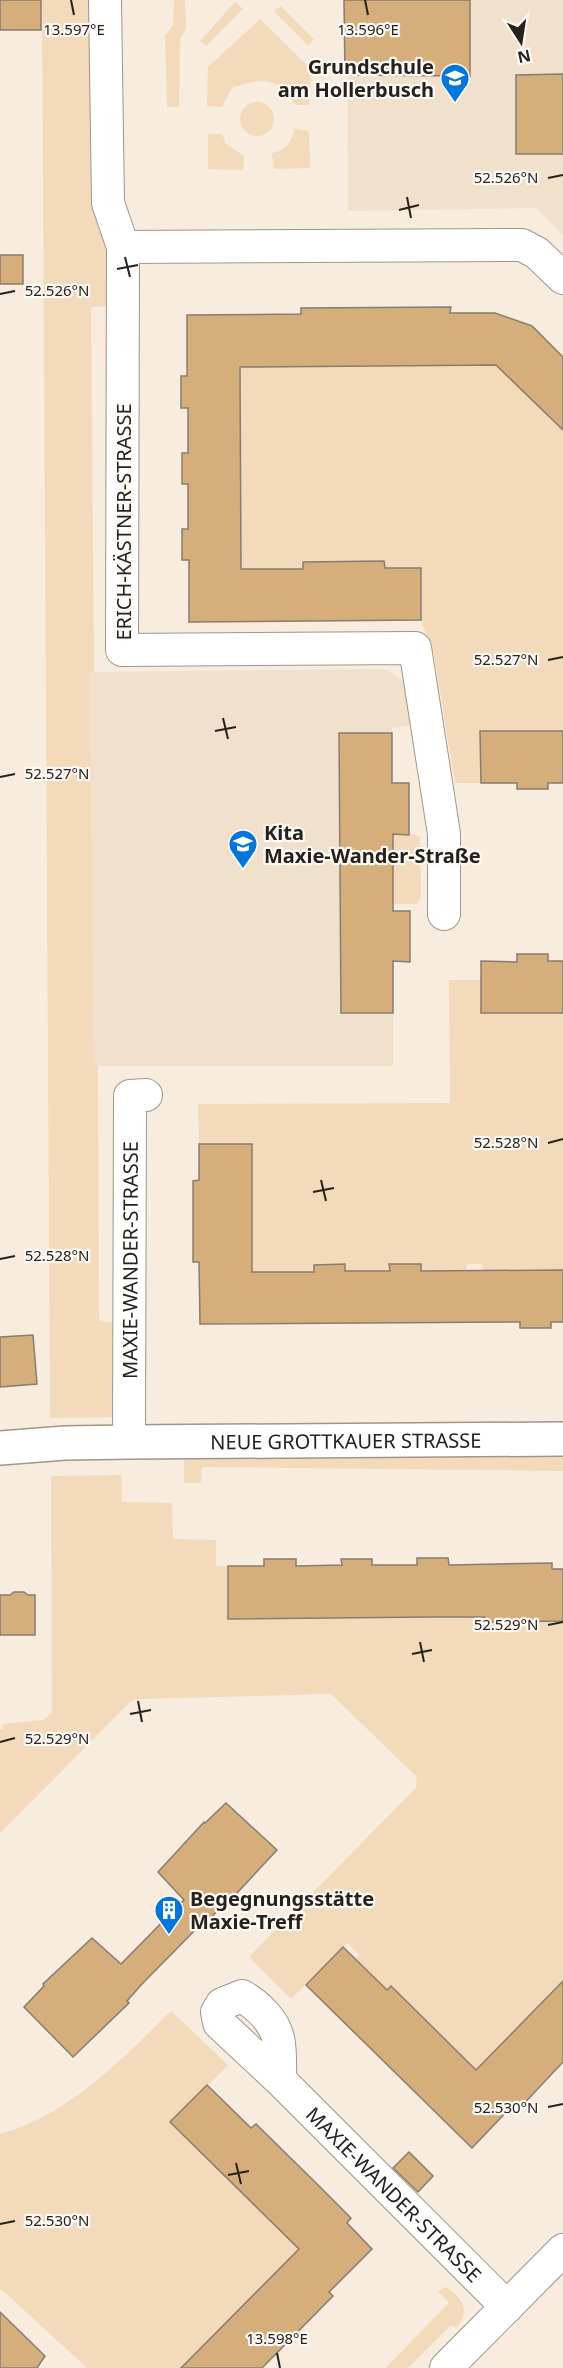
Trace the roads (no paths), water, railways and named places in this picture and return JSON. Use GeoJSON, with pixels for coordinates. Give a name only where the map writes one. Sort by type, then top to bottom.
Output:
{"type":"FeatureCollection","features":[{"type":"Feature","properties":{"kind":"street","name":"ERICH-KÄSTNER-STRASSE"},"geometry":{"type":"LineString","coordinates":[[105,0],[108,203],[123,247],[122,650],[415,648],[444,834],[444,914]]}},
{"type":"Feature","properties":{"kind":"street"},"geometry":{"type":"LineString","coordinates":[[123,247],[522,246],[537,253],[563,278]]}},
{"type":"Feature","properties":{"kind":"street","name":"MAXIE-WANDER-STRASSE"},"geometry":{"type":"LineString","coordinates":[[129,1442],[130,1096],[146,1095]]}},
{"type":"Feature","properties":{"kind":"street","name":"NEUE GROTTKAUER STRASSE"},"geometry":{"type":"LineString","coordinates":[[0,1448],[65,1443],[563,1439]]}},
{"type":"Feature","properties":{"kind":"street","name":"MAXIE-WANDER-STRASSE"},"geometry":{"type":"LineString","coordinates":[[280,2080],[507,2307]]}},
{"type":"Feature","properties":{"kind":"street"},"geometry":{"type":"LineString","coordinates":[[446,2368],[563,2250]]}},
{"type":"Feature","properties":{"kind":"place","name":"Grundschule am Hollerbusch"},"geometry":{"type":"Point","coordinates":[455,104]}},
{"type":"Feature","properties":{"kind":"place","name":"Kita Maxie-Wander-Straße"},"geometry":{"type":"Point","coordinates":[243,870]}},
{"type":"Feature","properties":{"kind":"place","name":"Begegnungsstätte Maxie-Treff"},"geometry":{"type":"Point","coordinates":[169,1936]}}]}
